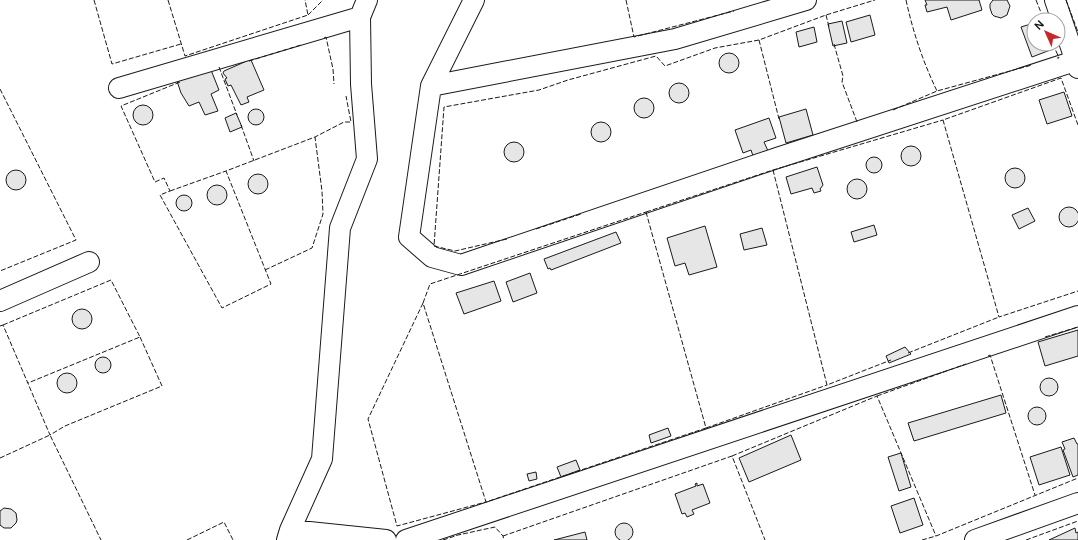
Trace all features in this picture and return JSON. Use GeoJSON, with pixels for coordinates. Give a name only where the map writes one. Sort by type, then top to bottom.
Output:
{"type":"FeatureCollection","features":[{"type":"Feature","properties":{"kind":"street"},"geometry":{"type":"LineString","coordinates":[[474,0],[431,86],[409,237],[432,257],[461,265],[769,160],[1077,63],[1055,0]]}},
{"type":"Feature","properties":{"kind":"street"},"geometry":{"type":"LineString","coordinates":[[431,86],[676,40],[806,0]]}},
{"type":"Feature","properties":{"kind":"street"},"geometry":{"type":"LineString","coordinates":[[119,88],[364,9],[361,84],[367,160],[340,228],[322,459],[289,535],[386,540]]}},
{"type":"Feature","properties":{"kind":"street"},"geometry":{"type":"LineString","coordinates":[[0,301],[89,262]]}},
{"type":"Feature","properties":{"kind":"street"},"geometry":{"type":"LineString","coordinates":[[406,540],[1078,316]]}},
{"type":"Feature","properties":{"kind":"street"},"geometry":{"type":"LineString","coordinates":[[974,540],[1078,503]]}},
{"type":"Feature","properties":{"kind":"building"},"geometry":{"type":"Polygon","coordinates":[[[925,0],[979,0],[982,10],[951,20],[947,7],[927,12],[925,0]]]}},
{"type":"Feature","properties":{"kind":"building"},"geometry":{"type":"Polygon","coordinates":[[[993,0],[1007,0],[1010,6],[1007,15],[1001,18],[992,14],[990,4],[993,0]]]}},
{"type":"Feature","properties":{"kind":"building"},"geometry":{"type":"Polygon","coordinates":[[[870,15],[875,35],[851,42],[846,22],[870,15]]]}},
{"type":"Feature","properties":{"kind":"building"},"geometry":{"type":"Polygon","coordinates":[[[842,21],[847,43],[833,46],[828,24],[842,21]]]}},
{"type":"Feature","properties":{"kind":"building"},"geometry":{"type":"Polygon","coordinates":[[[1026,25],[1026,41],[1021,27],[1026,25]]]}},
{"type":"Feature","properties":{"kind":"building"},"geometry":{"type":"Polygon","coordinates":[[[814,27],[817,42],[799,47],[796,32],[814,27]]]}},
{"type":"Feature","properties":{"kind":"building"},"geometry":{"type":"Polygon","coordinates":[[[1030,52],[1045,52],[1032,57],[1030,52]]]}},
{"type":"Feature","properties":{"kind":"building"},"geometry":{"type":"Polygon","coordinates":[[[729,53],[736,56],[739,63],[736,70],[729,73],[722,70],[719,63],[722,56],[729,53]]]}},
{"type":"Feature","properties":{"kind":"building"},"geometry":{"type":"Polygon","coordinates":[[[251,60],[264,90],[247,97],[249,102],[241,105],[231,85],[228,86],[225,79],[227,78],[223,73],[224,71],[251,60]]]}},
{"type":"Feature","properties":{"kind":"building"},"geometry":{"type":"Polygon","coordinates":[[[211,70],[219,90],[211,94],[218,111],[205,115],[199,102],[189,106],[181,93],[177,81],[211,70]]]}},
{"type":"Feature","properties":{"kind":"building"},"geometry":{"type":"Polygon","coordinates":[[[679,83],[686,86],[689,93],[686,100],[679,103],[672,100],[669,93],[672,86],[679,83]]]}},
{"type":"Feature","properties":{"kind":"building"},"geometry":{"type":"Polygon","coordinates":[[[1064,92],[1072,116],[1047,124],[1039,100],[1064,92]]]}},
{"type":"Feature","properties":{"kind":"building"},"geometry":{"type":"Polygon","coordinates":[[[644,98],[651,101],[654,108],[651,115],[644,118],[637,115],[634,108],[637,101],[644,98]]]}},
{"type":"Feature","properties":{"kind":"building"},"geometry":{"type":"Polygon","coordinates":[[[143,105],[150,108],[153,115],[150,122],[143,125],[136,122],[133,115],[136,108],[143,105]]]}},
{"type":"Feature","properties":{"kind":"building"},"geometry":{"type":"Polygon","coordinates":[[[253,109],[259,109],[264,114],[262,123],[259,125],[253,125],[248,120],[248,114],[253,109]]]}},
{"type":"Feature","properties":{"kind":"building"},"geometry":{"type":"Polygon","coordinates":[[[806,109],[813,135],[786,143],[779,117],[806,109]]]}},
{"type":"Feature","properties":{"kind":"building"},"geometry":{"type":"Polygon","coordinates":[[[236,113],[242,127],[230,132],[225,118],[236,113]]]}},
{"type":"Feature","properties":{"kind":"building"},"geometry":{"type":"Polygon","coordinates":[[[769,118],[776,138],[764,142],[768,151],[753,156],[751,150],[743,153],[735,130],[769,118]]]}},
{"type":"Feature","properties":{"kind":"building"},"geometry":{"type":"Polygon","coordinates":[[[601,122],[608,125],[611,132],[608,139],[601,142],[594,139],[591,132],[594,125],[601,122]]]}},
{"type":"Feature","properties":{"kind":"building"},"geometry":{"type":"Polygon","coordinates":[[[514,142],[521,145],[524,152],[521,159],[514,162],[507,159],[504,152],[507,145],[514,142]]]}},
{"type":"Feature","properties":{"kind":"building"},"geometry":{"type":"Polygon","coordinates":[[[911,146],[918,149],[921,156],[918,163],[911,166],[904,163],[901,156],[904,149],[911,146]]]}},
{"type":"Feature","properties":{"kind":"building"},"geometry":{"type":"Polygon","coordinates":[[[871,157],[877,157],[882,162],[880,171],[877,173],[871,173],[866,168],[866,162],[871,157]]]}},
{"type":"Feature","properties":{"kind":"building"},"geometry":{"type":"Polygon","coordinates":[[[817,167],[823,185],[820,189],[821,191],[814,193],[812,188],[791,194],[786,177],[817,167]]]}},
{"type":"Feature","properties":{"kind":"building"},"geometry":{"type":"Polygon","coordinates":[[[1015,168],[1022,171],[1025,178],[1022,185],[1015,188],[1008,185],[1005,178],[1008,171],[1015,168]]]}},
{"type":"Feature","properties":{"kind":"building"},"geometry":{"type":"Polygon","coordinates":[[[16,170],[23,173],[26,180],[23,187],[16,190],[9,187],[6,180],[9,173],[16,170]]]}},
{"type":"Feature","properties":{"kind":"building"},"geometry":{"type":"Polygon","coordinates":[[[258,174],[265,177],[268,184],[265,191],[258,194],[251,191],[248,184],[251,177],[258,174]]]}},
{"type":"Feature","properties":{"kind":"building"},"geometry":{"type":"Polygon","coordinates":[[[857,179],[864,182],[867,189],[864,196],[857,199],[850,196],[847,189],[850,182],[857,179]]]}},
{"type":"Feature","properties":{"kind":"building"},"geometry":{"type":"Polygon","coordinates":[[[217,185],[224,188],[227,195],[224,202],[217,205],[210,202],[207,195],[210,188],[217,185]]]}},
{"type":"Feature","properties":{"kind":"building"},"geometry":{"type":"Polygon","coordinates":[[[181,195],[187,195],[192,200],[190,209],[187,211],[181,211],[176,206],[176,200],[181,195]]]}},
{"type":"Feature","properties":{"kind":"building"},"geometry":{"type":"Polygon","coordinates":[[[1069,207],[1076,210],[1079,217],[1076,224],[1069,227],[1062,224],[1059,217],[1062,210],[1069,207]]]}},
{"type":"Feature","properties":{"kind":"building"},"geometry":{"type":"Polygon","coordinates":[[[1028,208],[1035,221],[1019,229],[1012,215],[1028,208]]]}},
{"type":"Feature","properties":{"kind":"building"},"geometry":{"type":"Polygon","coordinates":[[[874,225],[877,235],[854,242],[851,232],[874,225]]]}},
{"type":"Feature","properties":{"kind":"building"},"geometry":{"type":"Polygon","coordinates":[[[705,226],[717,267],[689,275],[685,263],[675,266],[667,238],[705,226]]]}},
{"type":"Feature","properties":{"kind":"building"},"geometry":{"type":"Polygon","coordinates":[[[762,228],[767,245],[744,250],[740,234],[762,228]]]}},
{"type":"Feature","properties":{"kind":"building"},"geometry":{"type":"Polygon","coordinates":[[[616,232],[621,243],[551,270],[550,268],[548,269],[544,259],[616,232]]]}},
{"type":"Feature","properties":{"kind":"building"},"geometry":{"type":"Polygon","coordinates":[[[530,273],[537,293],[513,302],[506,282],[530,273]]]}},
{"type":"Feature","properties":{"kind":"building"},"geometry":{"type":"Polygon","coordinates":[[[494,281],[501,301],[464,314],[456,293],[494,281]]]}},
{"type":"Feature","properties":{"kind":"building"},"geometry":{"type":"Polygon","coordinates":[[[82,309],[89,312],[92,319],[89,326],[82,329],[75,326],[72,319],[75,312],[82,309]]]}},
{"type":"Feature","properties":{"kind":"building"},"geometry":{"type":"Polygon","coordinates":[[[1078,330],[1078,356],[1045,366],[1038,342],[1078,330]]]}},
{"type":"Feature","properties":{"kind":"building"},"geometry":{"type":"Polygon","coordinates":[[[905,347],[911,354],[889,363],[886,356],[905,347]]]}},
{"type":"Feature","properties":{"kind":"building"},"geometry":{"type":"Polygon","coordinates":[[[100,357],[106,357],[111,362],[109,371],[106,373],[100,373],[95,368],[95,362],[100,357]]]}},
{"type":"Feature","properties":{"kind":"building"},"geometry":{"type":"Polygon","coordinates":[[[67,373],[74,376],[77,383],[74,390],[67,393],[60,390],[57,383],[60,376],[67,373]]]}},
{"type":"Feature","properties":{"kind":"building"},"geometry":{"type":"Polygon","coordinates":[[[1049,378],[1055,381],[1058,387],[1055,393],[1049,396],[1043,393],[1040,387],[1043,381],[1049,378]]]}},
{"type":"Feature","properties":{"kind":"building"},"geometry":{"type":"Polygon","coordinates":[[[1001,395],[1006,413],[914,441],[908,423],[1001,395]]]}},
{"type":"Feature","properties":{"kind":"building"},"geometry":{"type":"Polygon","coordinates":[[[1037,407],[1043,410],[1046,416],[1043,422],[1037,425],[1031,422],[1028,416],[1031,410],[1037,407]]]}},
{"type":"Feature","properties":{"kind":"building"},"geometry":{"type":"Polygon","coordinates":[[[668,428],[671,436],[651,443],[649,435],[668,428]]]}},
{"type":"Feature","properties":{"kind":"building"},"geometry":{"type":"Polygon","coordinates":[[[791,435],[801,460],[749,482],[739,458],[791,435]]]}},
{"type":"Feature","properties":{"kind":"building"},"geometry":{"type":"Polygon","coordinates":[[[1074,438],[1078,444],[1078,475],[1073,477],[1063,450],[1065,449],[1062,442],[1074,438]]]}},
{"type":"Feature","properties":{"kind":"building"},"geometry":{"type":"Polygon","coordinates":[[[1061,447],[1070,475],[1039,485],[1030,457],[1061,447]]]}},
{"type":"Feature","properties":{"kind":"building"},"geometry":{"type":"Polygon","coordinates":[[[901,453],[911,487],[899,491],[888,457],[901,453]]]}},
{"type":"Feature","properties":{"kind":"building"},"geometry":{"type":"Polygon","coordinates":[[[576,460],[580,470],[561,477],[557,467],[576,460]]]}},
{"type":"Feature","properties":{"kind":"building"},"geometry":{"type":"Polygon","coordinates":[[[536,472],[537,479],[529,481],[527,474],[536,472]]]}},
{"type":"Feature","properties":{"kind":"building"},"geometry":{"type":"Polygon","coordinates":[[[697,483],[697,486],[703,484],[710,503],[692,510],[694,514],[687,517],[685,513],[682,514],[675,494],[696,486],[695,484],[697,483]]]}},
{"type":"Feature","properties":{"kind":"building"},"geometry":{"type":"Polygon","coordinates":[[[914,498],[923,525],[900,533],[891,506],[914,498]]]}},
{"type":"Feature","properties":{"kind":"building"},"geometry":{"type":"Polygon","coordinates":[[[4,508],[11,509],[16,513],[16,523],[11,528],[4,528],[0,525],[0,511],[4,508]]]}},
{"type":"Feature","properties":{"kind":"building"},"geometry":{"type":"Polygon","coordinates":[[[624,523],[630,526],[633,532],[630,538],[624,541],[618,538],[615,532],[618,526],[624,523]]]}},
{"type":"Feature","properties":{"kind":"building"},"geometry":{"type":"Polygon","coordinates":[[[1075,528],[1076,533],[1078,532],[1078,540],[1049,540],[1075,528]]]}},
{"type":"Feature","properties":{"kind":"building"},"geometry":{"type":"Polygon","coordinates":[[[585,532],[587,540],[554,540],[585,532]]]}},
{"type":"Feature","properties":{"kind":"fence"},"geometry":{"type":"LineString","coordinates":[[94,0],[112,64],[181,44]]}},
{"type":"Feature","properties":{"kind":"fence"},"geometry":{"type":"LineString","coordinates":[[168,0],[185,56],[308,15],[305,0]]}},
{"type":"Feature","properties":{"kind":"fence"},"geometry":{"type":"LineString","coordinates":[[308,15],[323,0]]}},
{"type":"Feature","properties":{"kind":"fence"},"geometry":{"type":"LineString","coordinates":[[626,0],[634,37],[734,11]]}},
{"type":"Feature","properties":{"kind":"fence"},"geometry":{"type":"LineString","coordinates":[[507,239],[455,251],[434,246],[444,107],[539,90],[568,80],[656,56],[665,66],[715,48],[759,40],[826,15],[875,0]]}},
{"type":"Feature","properties":{"kind":"fence"},"geometry":{"type":"LineString","coordinates":[[906,0],[919,47],[937,91]]}},
{"type":"Feature","properties":{"kind":"fence"},"geometry":{"type":"LineString","coordinates":[[1036,0],[1041,12]]}},
{"type":"Feature","properties":{"kind":"fence"},"geometry":{"type":"LineString","coordinates":[[1066,0],[1078,32]]}},
{"type":"Feature","properties":{"kind":"fence"},"geometry":{"type":"LineString","coordinates":[[826,15],[829,27]]}},
{"type":"Feature","properties":{"kind":"fence"},"geometry":{"type":"LineString","coordinates":[[324,38],[326,37],[333,69],[334,84]]}},
{"type":"Feature","properties":{"kind":"fence"},"geometry":{"type":"LineString","coordinates":[[759,40],[779,119]]}},
{"type":"Feature","properties":{"kind":"fence"},"geometry":{"type":"LineString","coordinates":[[834,44],[843,76],[842,82],[857,122]]}},
{"type":"Feature","properties":{"kind":"fence"},"geometry":{"type":"LineString","coordinates":[[249,61],[301,45]]}},
{"type":"Feature","properties":{"kind":"fence"},"geometry":{"type":"LineString","coordinates":[[1056,52],[1059,58],[1057,58]]}},
{"type":"Feature","properties":{"kind":"fence"},"geometry":{"type":"LineString","coordinates":[[893,110],[937,91],[1032,65]]}},
{"type":"Feature","properties":{"kind":"fence"},"geometry":{"type":"LineString","coordinates":[[219,67],[237,115]]}},
{"type":"Feature","properties":{"kind":"fence"},"geometry":{"type":"LineString","coordinates":[[1078,125],[1061,78],[943,120],[999,317],[1078,291]]}},
{"type":"Feature","properties":{"kind":"fence"},"geometry":{"type":"LineString","coordinates":[[180,82],[121,106],[155,182],[164,178],[170,191],[160,195],[222,308],[271,284],[226,171],[315,137],[344,122],[351,122],[346,96]]}},
{"type":"Feature","properties":{"kind":"fence"},"geometry":{"type":"LineString","coordinates":[[0,89],[76,240],[0,271]]}},
{"type":"Feature","properties":{"kind":"fence"},"geometry":{"type":"LineString","coordinates":[[646,212],[773,170],[943,120]]}},
{"type":"Feature","properties":{"kind":"fence"},"geometry":{"type":"LineString","coordinates":[[241,125],[254,161]]}},
{"type":"Feature","properties":{"kind":"fence"},"geometry":{"type":"LineString","coordinates":[[265,270],[312,248],[323,214],[322,191],[315,137]]}},
{"type":"Feature","properties":{"kind":"fence"},"geometry":{"type":"LineString","coordinates":[[773,170],[827,385],[891,360]]}},
{"type":"Feature","properties":{"kind":"fence"},"geometry":{"type":"LineString","coordinates":[[170,191],[226,171]]}},
{"type":"Feature","properties":{"kind":"fence"},"geometry":{"type":"LineString","coordinates":[[646,212],[706,428],[486,502],[423,303],[430,284],[646,212]]}},
{"type":"Feature","properties":{"kind":"fence"},"geometry":{"type":"LineString","coordinates":[[536,229],[581,214]]}},
{"type":"Feature","properties":{"kind":"fence"},"geometry":{"type":"LineString","coordinates":[[3,325],[111,280],[140,337],[28,383]]}},
{"type":"Feature","properties":{"kind":"fence"},"geometry":{"type":"LineString","coordinates":[[423,303],[368,419],[397,526],[486,502]]}},
{"type":"Feature","properties":{"kind":"fence"},"geometry":{"type":"LineString","coordinates":[[908,353],[999,317]]}},
{"type":"Feature","properties":{"kind":"fence"},"geometry":{"type":"LineString","coordinates":[[0,326],[3,325],[50,435],[65,426],[162,386],[140,337]]}},
{"type":"Feature","properties":{"kind":"fence"},"geometry":{"type":"LineString","coordinates":[[1045,337],[1078,327]]}},
{"type":"Feature","properties":{"kind":"fence"},"geometry":{"type":"LineString","coordinates":[[988,356],[990,355],[1035,495]]}},
{"type":"Feature","properties":{"kind":"fence"},"geometry":{"type":"LineString","coordinates":[[877,396],[966,364]]}},
{"type":"Feature","properties":{"kind":"fence"},"geometry":{"type":"LineString","coordinates":[[706,428],[827,385]]}},
{"type":"Feature","properties":{"kind":"fence"},"geometry":{"type":"LineString","coordinates":[[732,456],[877,396],[936,536]]}},
{"type":"Feature","properties":{"kind":"fence"},"geometry":{"type":"LineString","coordinates":[[0,458],[50,435],[101,540]]}},
{"type":"Feature","properties":{"kind":"fence"},"geometry":{"type":"LineString","coordinates":[[503,536],[732,456],[765,540]]}},
{"type":"Feature","properties":{"kind":"fence"},"geometry":{"type":"LineString","coordinates":[[922,540],[936,536],[1078,478]]}},
{"type":"Feature","properties":{"kind":"fence"},"geometry":{"type":"LineString","coordinates":[[1026,540],[1078,521]]}},
{"type":"Feature","properties":{"kind":"fence"},"geometry":{"type":"LineString","coordinates":[[187,540],[224,522],[233,540]]}},
{"type":"Feature","properties":{"kind":"fence"},"geometry":{"type":"LineString","coordinates":[[443,540],[458,535],[495,527],[503,536],[504,540]]}}]}
